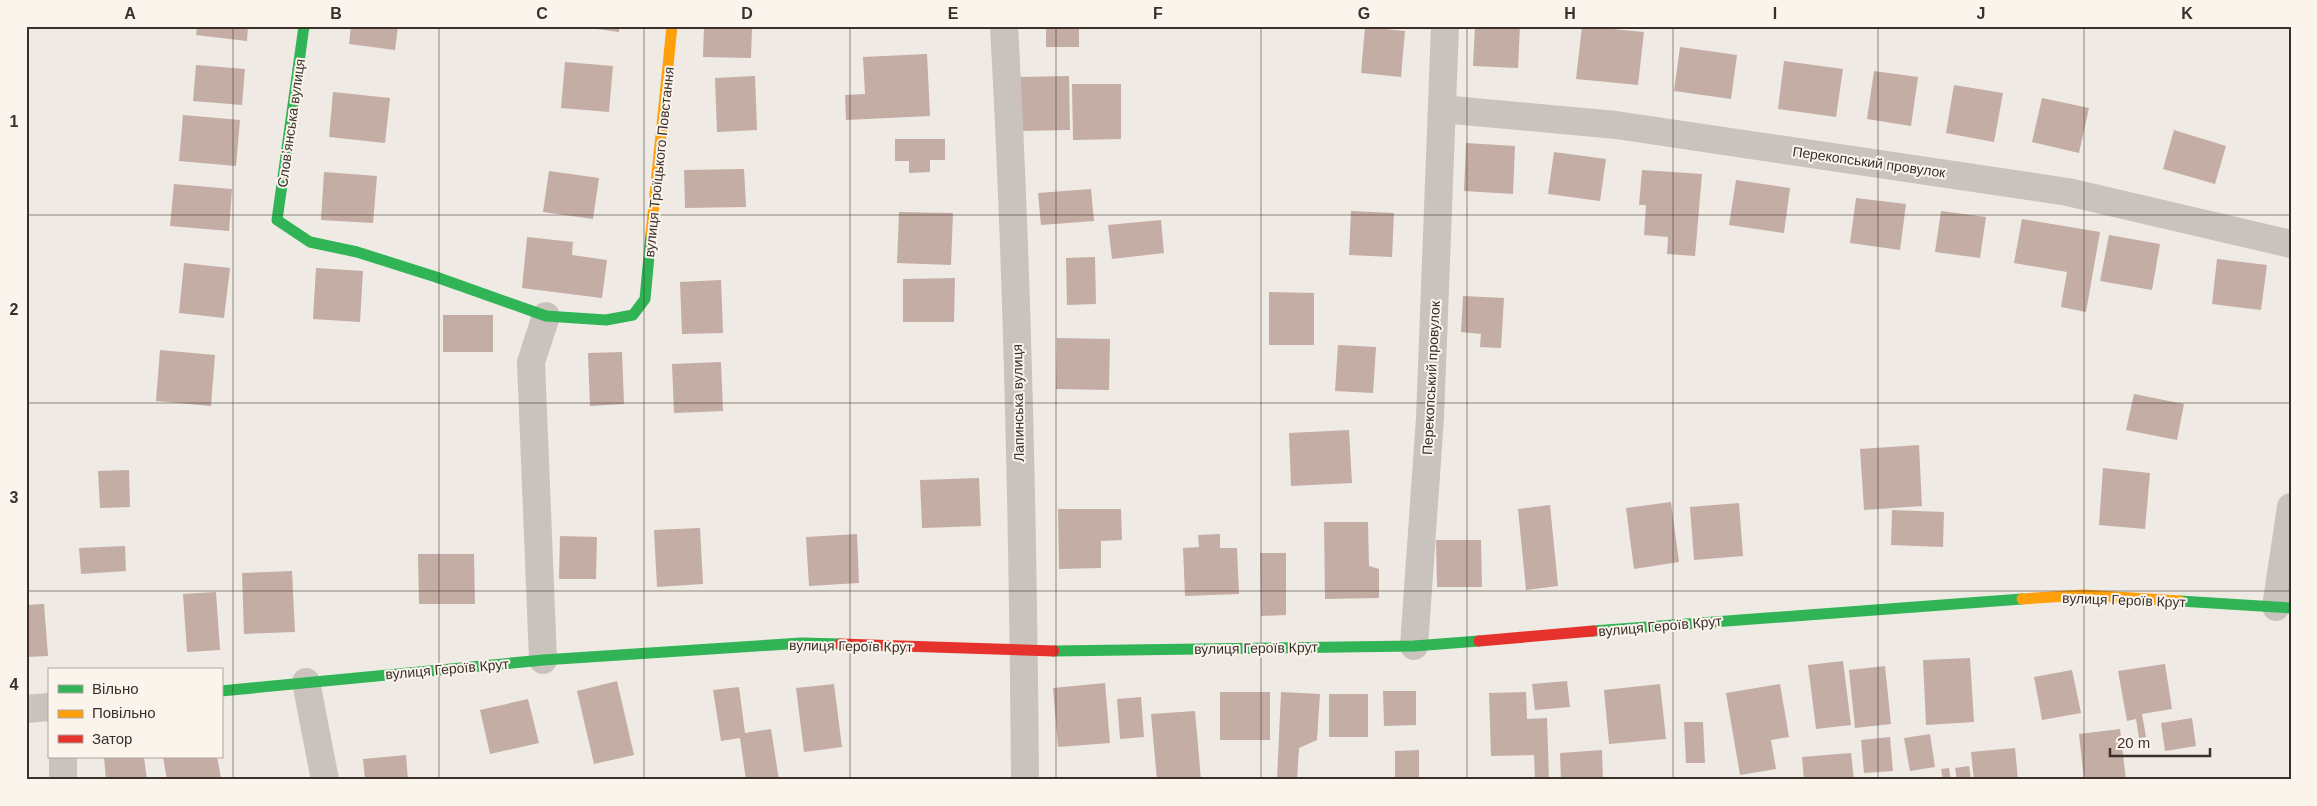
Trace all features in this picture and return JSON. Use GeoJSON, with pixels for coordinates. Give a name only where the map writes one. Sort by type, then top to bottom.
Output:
{"type":"FeatureCollection","features":[{"type":"Feature","properties":{"kind":"street","name":"Словʼянська вулиця"},"geometry":{"type":"LineString","coordinates":[[304,26],[277,220],[310,242],[357,252],[436,277],[546,316]]}},
{"type":"Feature","properties":{"kind":"street","name":"вулиця Троїцького Повстання"},"geometry":{"type":"LineString","coordinates":[[546,316],[606,320],[632,314],[645,298],[672,26]]}},
{"type":"Feature","properties":{"kind":"street","name":"Лапинська вулиця"},"geometry":{"type":"LineString","coordinates":[[1004,26],[1012,166],[1024,651],[1025,780]]}},
{"type":"Feature","properties":{"kind":"street","name":"Перекопський провулок"},"geometry":{"type":"LineString","coordinates":[[1414,646],[1430,418],[1445,26]]}},
{"type":"Feature","properties":{"kind":"street","name":"Перекопський провулок"},"geometry":{"type":"LineString","coordinates":[[1442,109],[1616,125],[2068,192],[2291,244]]}},
{"type":"Feature","properties":{"kind":"street"},"geometry":{"type":"LineString","coordinates":[[543,660],[531,362],[546,316]]}},
{"type":"Feature","properties":{"kind":"street"},"geometry":{"type":"LineString","coordinates":[[2283,608],[2291,507]]}},
{"type":"Feature","properties":{"kind":"street","name":"вулиця Героїв Крут"},"geometry":{"type":"LineString","coordinates":[[222,691],[543,660],[802,643],[1024,651],[1414,646],[1745,619],[2083,595],[2283,608]]}},
{"type":"Feature","properties":{"kind":"street"},"geometry":{"type":"LineString","coordinates":[[306,682],[325,780]]}},
{"type":"Feature","properties":{"kind":"street"},"geometry":{"type":"LineString","coordinates":[[26,709],[48,707]]}},
{"type":"Feature","properties":{"kind":"street"},"geometry":{"type":"LineString","coordinates":[[63,758],[63,780]]}},
{"type":"Feature","properties":{"kind":"building"},"geometry":{"type":"Polygon","coordinates":[[[197,26],[248,26],[247,41],[196,35],[197,26]]]}},
{"type":"Feature","properties":{"kind":"building"},"geometry":{"type":"Polygon","coordinates":[[[351,26],[398,26],[395,50],[349,44],[351,26]]]}},
{"type":"Feature","properties":{"kind":"building"},"geometry":{"type":"Polygon","coordinates":[[[574,26],[619,26],[619,32],[574,26]]]}},
{"type":"Feature","properties":{"kind":"building"},"geometry":{"type":"Polygon","coordinates":[[[704,26],[752,26],[751,58],[703,57],[704,26]]]}},
{"type":"Feature","properties":{"kind":"building"},"geometry":{"type":"Polygon","coordinates":[[[1046,26],[1079,26],[1079,47],[1046,47],[1046,26]]]}},
{"type":"Feature","properties":{"kind":"building"},"geometry":{"type":"Polygon","coordinates":[[[1475,26],[1520,26],[1518,68],[1473,66],[1475,26]]]}},
{"type":"Feature","properties":{"kind":"building"},"geometry":{"type":"Polygon","coordinates":[[[1582,26],[1644,32],[1638,85],[1576,79],[1582,26]]]}},
{"type":"Feature","properties":{"kind":"building"},"geometry":{"type":"Polygon","coordinates":[[[1365,27],[1405,31],[1401,77],[1361,73],[1365,27]]]}},
{"type":"Feature","properties":{"kind":"building"},"geometry":{"type":"Polygon","coordinates":[[[1680,47],[1737,55],[1731,99],[1674,91],[1680,47]]]}},
{"type":"Feature","properties":{"kind":"building"},"geometry":{"type":"Polygon","coordinates":[[[927,54],[930,116],[846,120],[845,95],[865,94],[863,57],[927,54]]]}},
{"type":"Feature","properties":{"kind":"building"},"geometry":{"type":"Polygon","coordinates":[[[1784,61],[1843,69],[1836,117],[1778,109],[1784,61]]]}},
{"type":"Feature","properties":{"kind":"building"},"geometry":{"type":"Polygon","coordinates":[[[565,62],[613,66],[609,112],[561,108],[565,62]]]}},
{"type":"Feature","properties":{"kind":"building"},"geometry":{"type":"Polygon","coordinates":[[[196,65],[245,69],[242,105],[193,101],[196,65]]]}},
{"type":"Feature","properties":{"kind":"building"},"geometry":{"type":"Polygon","coordinates":[[[1874,71],[1918,77],[1911,126],[1867,119],[1874,71]]]}},
{"type":"Feature","properties":{"kind":"building"},"geometry":{"type":"Polygon","coordinates":[[[755,76],[757,130],[717,132],[715,78],[755,76]]]}},
{"type":"Feature","properties":{"kind":"building"},"geometry":{"type":"Polygon","coordinates":[[[1069,76],[1070,130],[1020,131],[1020,77],[1069,76]]]}},
{"type":"Feature","properties":{"kind":"building"},"geometry":{"type":"Polygon","coordinates":[[[1072,84],[1121,84],[1121,139],[1073,140],[1072,84]]]}},
{"type":"Feature","properties":{"kind":"building"},"geometry":{"type":"Polygon","coordinates":[[[1954,85],[2003,93],[1994,142],[1946,133],[1954,85]]]}},
{"type":"Feature","properties":{"kind":"building"},"geometry":{"type":"Polygon","coordinates":[[[333,92],[390,98],[385,143],[329,137],[333,92]]]}},
{"type":"Feature","properties":{"kind":"building"},"geometry":{"type":"Polygon","coordinates":[[[2042,98],[2089,108],[2079,153],[2032,142],[2042,98]]]}},
{"type":"Feature","properties":{"kind":"building"},"geometry":{"type":"Polygon","coordinates":[[[183,115],[240,120],[236,166],[179,161],[183,115]]]}},
{"type":"Feature","properties":{"kind":"building"},"geometry":{"type":"Polygon","coordinates":[[[2174,130],[2226,146],[2215,184],[2163,169],[2174,130]]]}},
{"type":"Feature","properties":{"kind":"building"},"geometry":{"type":"Polygon","coordinates":[[[895,139],[945,139],[945,160],[930,160],[930,172],[909,173],[909,161],[895,161],[895,139]]]}},
{"type":"Feature","properties":{"kind":"building"},"geometry":{"type":"Polygon","coordinates":[[[1466,143],[1515,146],[1513,194],[1464,191],[1466,143]]]}},
{"type":"Feature","properties":{"kind":"building"},"geometry":{"type":"Polygon","coordinates":[[[1554,152],[1606,159],[1600,201],[1548,194],[1554,152]]]}},
{"type":"Feature","properties":{"kind":"building"},"geometry":{"type":"Polygon","coordinates":[[[744,169],[746,207],[685,208],[684,170],[744,169]]]}},
{"type":"Feature","properties":{"kind":"building"},"geometry":{"type":"Polygon","coordinates":[[[1642,170],[1702,174],[1695,256],[1667,254],[1668,237],[1644,235],[1646,205],[1639,205],[1642,170]]]}},
{"type":"Feature","properties":{"kind":"building"},"geometry":{"type":"Polygon","coordinates":[[[549,171],[599,178],[593,219],[543,212],[549,171]]]}},
{"type":"Feature","properties":{"kind":"building"},"geometry":{"type":"Polygon","coordinates":[[[324,172],[377,176],[373,223],[321,220],[324,172]]]}},
{"type":"Feature","properties":{"kind":"building"},"geometry":{"type":"Polygon","coordinates":[[[1736,180],[1790,188],[1784,233],[1729,225],[1736,180]]]}},
{"type":"Feature","properties":{"kind":"building"},"geometry":{"type":"Polygon","coordinates":[[[174,184],[232,189],[229,231],[170,226],[174,184]]]}},
{"type":"Feature","properties":{"kind":"building"},"geometry":{"type":"Polygon","coordinates":[[[1091,189],[1094,221],[1041,225],[1038,193],[1091,189]]]}},
{"type":"Feature","properties":{"kind":"building"},"geometry":{"type":"Polygon","coordinates":[[[1856,198],[1906,204],[1900,250],[1850,243],[1856,198]]]}},
{"type":"Feature","properties":{"kind":"building"},"geometry":{"type":"Polygon","coordinates":[[[1351,211],[1394,213],[1392,257],[1349,255],[1351,211]]]}},
{"type":"Feature","properties":{"kind":"building"},"geometry":{"type":"Polygon","coordinates":[[[1941,211],[1986,217],[1980,258],[1935,252],[1941,211]]]}},
{"type":"Feature","properties":{"kind":"building"},"geometry":{"type":"Polygon","coordinates":[[[899,212],[953,213],[951,265],[897,263],[899,212]]]}},
{"type":"Feature","properties":{"kind":"building"},"geometry":{"type":"Polygon","coordinates":[[[2022,219],[2100,232],[2086,312],[2061,307],[2067,272],[2014,263],[2022,219]]]}},
{"type":"Feature","properties":{"kind":"building"},"geometry":{"type":"Polygon","coordinates":[[[1161,220],[1164,253],[1112,259],[1108,225],[1161,220]]]}},
{"type":"Feature","properties":{"kind":"building"},"geometry":{"type":"Polygon","coordinates":[[[2109,235],[2160,244],[2152,290],[2100,281],[2109,235]]]}},
{"type":"Feature","properties":{"kind":"building"},"geometry":{"type":"Polygon","coordinates":[[[527,237],[573,242],[572,255],[607,260],[602,298],[522,288],[527,237]]]}},
{"type":"Feature","properties":{"kind":"building"},"geometry":{"type":"Polygon","coordinates":[[[1095,257],[1096,304],[1067,305],[1066,258],[1095,257]]]}},
{"type":"Feature","properties":{"kind":"building"},"geometry":{"type":"Polygon","coordinates":[[[2217,259],[2267,265],[2261,310],[2212,304],[2217,259]]]}},
{"type":"Feature","properties":{"kind":"building"},"geometry":{"type":"Polygon","coordinates":[[[184,263],[230,268],[224,318],[179,313],[184,263]]]}},
{"type":"Feature","properties":{"kind":"building"},"geometry":{"type":"Polygon","coordinates":[[[316,268],[363,271],[360,322],[313,319],[316,268]]]}},
{"type":"Feature","properties":{"kind":"building"},"geometry":{"type":"Polygon","coordinates":[[[955,278],[954,322],[903,322],[903,279],[955,278]]]}},
{"type":"Feature","properties":{"kind":"building"},"geometry":{"type":"Polygon","coordinates":[[[721,280],[723,333],[682,334],[680,282],[721,280]]]}},
{"type":"Feature","properties":{"kind":"building"},"geometry":{"type":"Polygon","coordinates":[[[1269,292],[1314,293],[1314,345],[1269,345],[1269,292]]]}},
{"type":"Feature","properties":{"kind":"building"},"geometry":{"type":"Polygon","coordinates":[[[1463,296],[1504,298],[1501,348],[1480,347],[1481,334],[1461,332],[1463,296]]]}},
{"type":"Feature","properties":{"kind":"building"},"geometry":{"type":"Polygon","coordinates":[[[443,315],[493,315],[493,352],[443,352],[443,315]]]}},
{"type":"Feature","properties":{"kind":"building"},"geometry":{"type":"Polygon","coordinates":[[[1057,338],[1110,339],[1109,390],[1056,389],[1057,338]]]}},
{"type":"Feature","properties":{"kind":"building"},"geometry":{"type":"Polygon","coordinates":[[[1338,345],[1376,347],[1373,393],[1335,391],[1338,345]]]}},
{"type":"Feature","properties":{"kind":"building"},"geometry":{"type":"Polygon","coordinates":[[[160,350],[215,355],[211,406],[156,401],[160,350]]]}},
{"type":"Feature","properties":{"kind":"building"},"geometry":{"type":"Polygon","coordinates":[[[622,352],[624,404],[590,406],[588,353],[622,352]]]}},
{"type":"Feature","properties":{"kind":"building"},"geometry":{"type":"Polygon","coordinates":[[[721,362],[723,411],[674,413],[672,364],[721,362]]]}},
{"type":"Feature","properties":{"kind":"building"},"geometry":{"type":"Polygon","coordinates":[[[2134,394],[2184,404],[2177,440],[2126,430],[2134,394]]]}},
{"type":"Feature","properties":{"kind":"building"},"geometry":{"type":"Polygon","coordinates":[[[1349,430],[1352,483],[1291,486],[1289,433],[1349,430]]]}},
{"type":"Feature","properties":{"kind":"building"},"geometry":{"type":"Polygon","coordinates":[[[1919,445],[1922,506],[1864,510],[1860,449],[1919,445]]]}},
{"type":"Feature","properties":{"kind":"building"},"geometry":{"type":"Polygon","coordinates":[[[2103,468],[2150,473],[2145,529],[2099,525],[2103,468]]]}},
{"type":"Feature","properties":{"kind":"building"},"geometry":{"type":"Polygon","coordinates":[[[129,470],[130,507],[100,508],[98,471],[129,470]]]}},
{"type":"Feature","properties":{"kind":"building"},"geometry":{"type":"Polygon","coordinates":[[[979,478],[981,526],[922,528],[920,480],[979,478]]]}},
{"type":"Feature","properties":{"kind":"building"},"geometry":{"type":"Polygon","coordinates":[[[1671,502],[1679,562],[1634,569],[1626,508],[1671,502]]]}},
{"type":"Feature","properties":{"kind":"building"},"geometry":{"type":"Polygon","coordinates":[[[1739,503],[1743,556],[1694,560],[1690,507],[1739,503]]]}},
{"type":"Feature","properties":{"kind":"building"},"geometry":{"type":"Polygon","coordinates":[[[1550,505],[1558,586],[1526,590],[1518,509],[1550,505]]]}},
{"type":"Feature","properties":{"kind":"building"},"geometry":{"type":"Polygon","coordinates":[[[1058,509],[1121,509],[1122,540],[1101,541],[1101,568],[1059,569],[1058,509]]]}},
{"type":"Feature","properties":{"kind":"building"},"geometry":{"type":"Polygon","coordinates":[[[1892,510],[1944,512],[1943,547],[1891,545],[1892,510]]]}},
{"type":"Feature","properties":{"kind":"building"},"geometry":{"type":"Polygon","coordinates":[[[1324,522],[1368,522],[1369,566],[1379,569],[1379,598],[1325,599],[1324,522]]]}},
{"type":"Feature","properties":{"kind":"building"},"geometry":{"type":"Polygon","coordinates":[[[700,528],[703,584],[657,587],[654,530],[700,528]]]}},
{"type":"Feature","properties":{"kind":"building"},"geometry":{"type":"Polygon","coordinates":[[[857,534],[859,583],[809,586],[806,537],[857,534]]]}},
{"type":"Feature","properties":{"kind":"building"},"geometry":{"type":"Polygon","coordinates":[[[1220,534],[1220,548],[1237,548],[1239,594],[1185,596],[1183,548],[1199,547],[1198,535],[1220,534]]]}},
{"type":"Feature","properties":{"kind":"building"},"geometry":{"type":"Polygon","coordinates":[[[560,536],[597,537],[596,579],[559,579],[560,536]]]}},
{"type":"Feature","properties":{"kind":"building"},"geometry":{"type":"Polygon","coordinates":[[[1436,540],[1481,540],[1482,587],[1437,587],[1436,540]]]}},
{"type":"Feature","properties":{"kind":"building"},"geometry":{"type":"Polygon","coordinates":[[[125,546],[126,571],[81,574],[79,548],[125,546]]]}},
{"type":"Feature","properties":{"kind":"building"},"geometry":{"type":"Polygon","coordinates":[[[1260,553],[1286,553],[1286,615],[1261,616],[1260,553]]]}},
{"type":"Feature","properties":{"kind":"building"},"geometry":{"type":"Polygon","coordinates":[[[418,554],[474,554],[475,604],[419,604],[418,554]]]}},
{"type":"Feature","properties":{"kind":"building"},"geometry":{"type":"Polygon","coordinates":[[[292,571],[295,632],[244,634],[242,573],[292,571]]]}},
{"type":"Feature","properties":{"kind":"building"},"geometry":{"type":"Polygon","coordinates":[[[216,592],[220,650],[187,652],[183,594],[216,592]]]}},
{"type":"Feature","properties":{"kind":"building"},"geometry":{"type":"Polygon","coordinates":[[[44,604],[48,656],[26,657],[26,605],[44,604]]]}},
{"type":"Feature","properties":{"kind":"building"},"geometry":{"type":"Polygon","coordinates":[[[1970,658],[1974,722],[1926,725],[1923,660],[1970,658]]]}},
{"type":"Feature","properties":{"kind":"building"},"geometry":{"type":"Polygon","coordinates":[[[1843,661],[1851,725],[1816,729],[1808,665],[1843,661]]]}},
{"type":"Feature","properties":{"kind":"building"},"geometry":{"type":"Polygon","coordinates":[[[2165,664],[2172,709],[2142,714],[2146,737],[2139,738],[2136,719],[2127,721],[2118,671],[2165,664]]]}},
{"type":"Feature","properties":{"kind":"building"},"geometry":{"type":"Polygon","coordinates":[[[1885,666],[1891,724],[1855,728],[1849,670],[1885,666]]]}},
{"type":"Feature","properties":{"kind":"building"},"geometry":{"type":"Polygon","coordinates":[[[2072,670],[2081,713],[2042,720],[2034,677],[2072,670]]]}},
{"type":"Feature","properties":{"kind":"building"},"geometry":{"type":"Polygon","coordinates":[[[617,681],[634,755],[594,764],[577,691],[617,681]]]}},
{"type":"Feature","properties":{"kind":"building"},"geometry":{"type":"Polygon","coordinates":[[[1567,681],[1570,707],[1535,710],[1532,684],[1567,681]]]}},
{"type":"Feature","properties":{"kind":"building"},"geometry":{"type":"Polygon","coordinates":[[[1105,683],[1110,743],[1058,747],[1053,688],[1105,683]]]}},
{"type":"Feature","properties":{"kind":"building"},"geometry":{"type":"Polygon","coordinates":[[[834,684],[842,747],[804,752],[796,688],[834,684]]]}},
{"type":"Feature","properties":{"kind":"building"},"geometry":{"type":"Polygon","coordinates":[[[1660,684],[1666,739],[1609,744],[1604,690],[1660,684]]]}},
{"type":"Feature","properties":{"kind":"building"},"geometry":{"type":"Polygon","coordinates":[[[1780,684],[1789,737],[1771,740],[1776,769],[1740,775],[1726,693],[1780,684]]]}},
{"type":"Feature","properties":{"kind":"building"},"geometry":{"type":"Polygon","coordinates":[[[739,687],[745,733],[771,729],[779,780],[746,780],[740,738],[721,741],[713,690],[739,687]]]}},
{"type":"Feature","properties":{"kind":"building"},"geometry":{"type":"Polygon","coordinates":[[[1383,691],[1416,691],[1416,725],[1384,726],[1383,691]]]}},
{"type":"Feature","properties":{"kind":"building"},"geometry":{"type":"Polygon","coordinates":[[[1220,692],[1270,692],[1270,740],[1220,740],[1220,692]]]}},
{"type":"Feature","properties":{"kind":"building"},"geometry":{"type":"Polygon","coordinates":[[[1281,692],[1320,694],[1317,740],[1299,748],[1297,780],[1277,780],[1281,692]]]}},
{"type":"Feature","properties":{"kind":"building"},"geometry":{"type":"Polygon","coordinates":[[[1526,692],[1527,719],[1547,718],[1549,780],[1535,780],[1534,755],[1491,756],[1489,693],[1526,692]]]}},
{"type":"Feature","properties":{"kind":"building"},"geometry":{"type":"Polygon","coordinates":[[[1329,694],[1368,694],[1368,737],[1329,737],[1329,694]]]}},
{"type":"Feature","properties":{"kind":"building"},"geometry":{"type":"Polygon","coordinates":[[[1141,697],[1144,737],[1120,739],[1117,699],[1141,697]]]}},
{"type":"Feature","properties":{"kind":"building"},"geometry":{"type":"Polygon","coordinates":[[[528,699],[539,743],[490,754],[480,710],[528,699]]]}},
{"type":"Feature","properties":{"kind":"building"},"geometry":{"type":"Polygon","coordinates":[[[1195,711],[1201,780],[1157,780],[1151,714],[1195,711]]]}},
{"type":"Feature","properties":{"kind":"building"},"geometry":{"type":"Polygon","coordinates":[[[2192,718],[2196,746],[2165,751],[2161,723],[2192,718]]]}},
{"type":"Feature","properties":{"kind":"building"},"geometry":{"type":"Polygon","coordinates":[[[1684,722],[1703,722],[1705,763],[1686,763],[1684,722]]]}},
{"type":"Feature","properties":{"kind":"building"},"geometry":{"type":"Polygon","coordinates":[[[2120,729],[2126,780],[2084,780],[2079,734],[2120,729]]]}},
{"type":"Feature","properties":{"kind":"building"},"geometry":{"type":"Polygon","coordinates":[[[1930,734],[1935,767],[1910,771],[1904,738],[1930,734]]]}},
{"type":"Feature","properties":{"kind":"building"},"geometry":{"type":"Polygon","coordinates":[[[1890,737],[1893,771],[1864,773],[1861,740],[1890,737]]]}},
{"type":"Feature","properties":{"kind":"building"},"geometry":{"type":"Polygon","coordinates":[[[2015,748],[2018,780],[1974,780],[1971,752],[2015,748]]]}},
{"type":"Feature","properties":{"kind":"building"},"geometry":{"type":"Polygon","coordinates":[[[1419,750],[1419,779],[1395,779],[1395,751],[1419,750]]]}},
{"type":"Feature","properties":{"kind":"building"},"geometry":{"type":"Polygon","coordinates":[[[1602,750],[1603,780],[1561,780],[1560,753],[1602,750]]]}},
{"type":"Feature","properties":{"kind":"building"},"geometry":{"type":"Polygon","coordinates":[[[1851,753],[1854,780],[1804,780],[1802,757],[1851,753]]]}},
{"type":"Feature","properties":{"kind":"building"},"geometry":{"type":"Polygon","coordinates":[[[406,755],[408,780],[365,780],[363,759],[406,755]]]}},
{"type":"Feature","properties":{"kind":"building"},"geometry":{"type":"Polygon","coordinates":[[[104,758],[144,758],[147,780],[106,780],[104,758]]]}},
{"type":"Feature","properties":{"kind":"building"},"geometry":{"type":"Polygon","coordinates":[[[163,758],[217,758],[221,778],[167,780],[163,758]]]}},
{"type":"Feature","properties":{"kind":"building"},"geometry":{"type":"Polygon","coordinates":[[[1969,766],[1971,780],[1957,780],[1955,768],[1969,766]]]}},
{"type":"Feature","properties":{"kind":"building"},"geometry":{"type":"Polygon","coordinates":[[[1949,768],[1951,780],[1943,780],[1941,769],[1949,768]]]}},
{"type":"Feature","properties":{"kind":"traffic: fast"},"geometry":{"type":"LineString","coordinates":[[304,26],[277,220],[310,242],[357,252],[436,277],[546,316],[606,320],[633,315],[645,299],[651,234]]}},
{"type":"Feature","properties":{"kind":"traffic: fast"},"geometry":{"type":"LineString","coordinates":[[1593,631],[2022,599]]}},
{"type":"Feature","properties":{"kind":"traffic: fast"},"geometry":{"type":"LineString","coordinates":[[2180,601],[2291,608]]}},
{"type":"Feature","properties":{"kind":"traffic: fast"},"geometry":{"type":"LineString","coordinates":[[1054,651],[1414,646],[1479,641]]}},
{"type":"Feature","properties":{"kind":"traffic: fast"},"geometry":{"type":"LineString","coordinates":[[222,691],[543,660],[802,643],[840,644]]}},
{"type":"Feature","properties":{"kind":"traffic: slow"},"geometry":{"type":"LineString","coordinates":[[651,234],[672,26]]}},
{"type":"Feature","properties":{"kind":"traffic: slow"},"geometry":{"type":"LineString","coordinates":[[2022,599],[2083,595],[2180,601]]}},
{"type":"Feature","properties":{"kind":"traffic: jam"},"geometry":{"type":"LineString","coordinates":[[1479,641],[1593,631]]}},
{"type":"Feature","properties":{"kind":"traffic: jam"},"geometry":{"type":"LineString","coordinates":[[840,644],[1054,651]]}}]}
